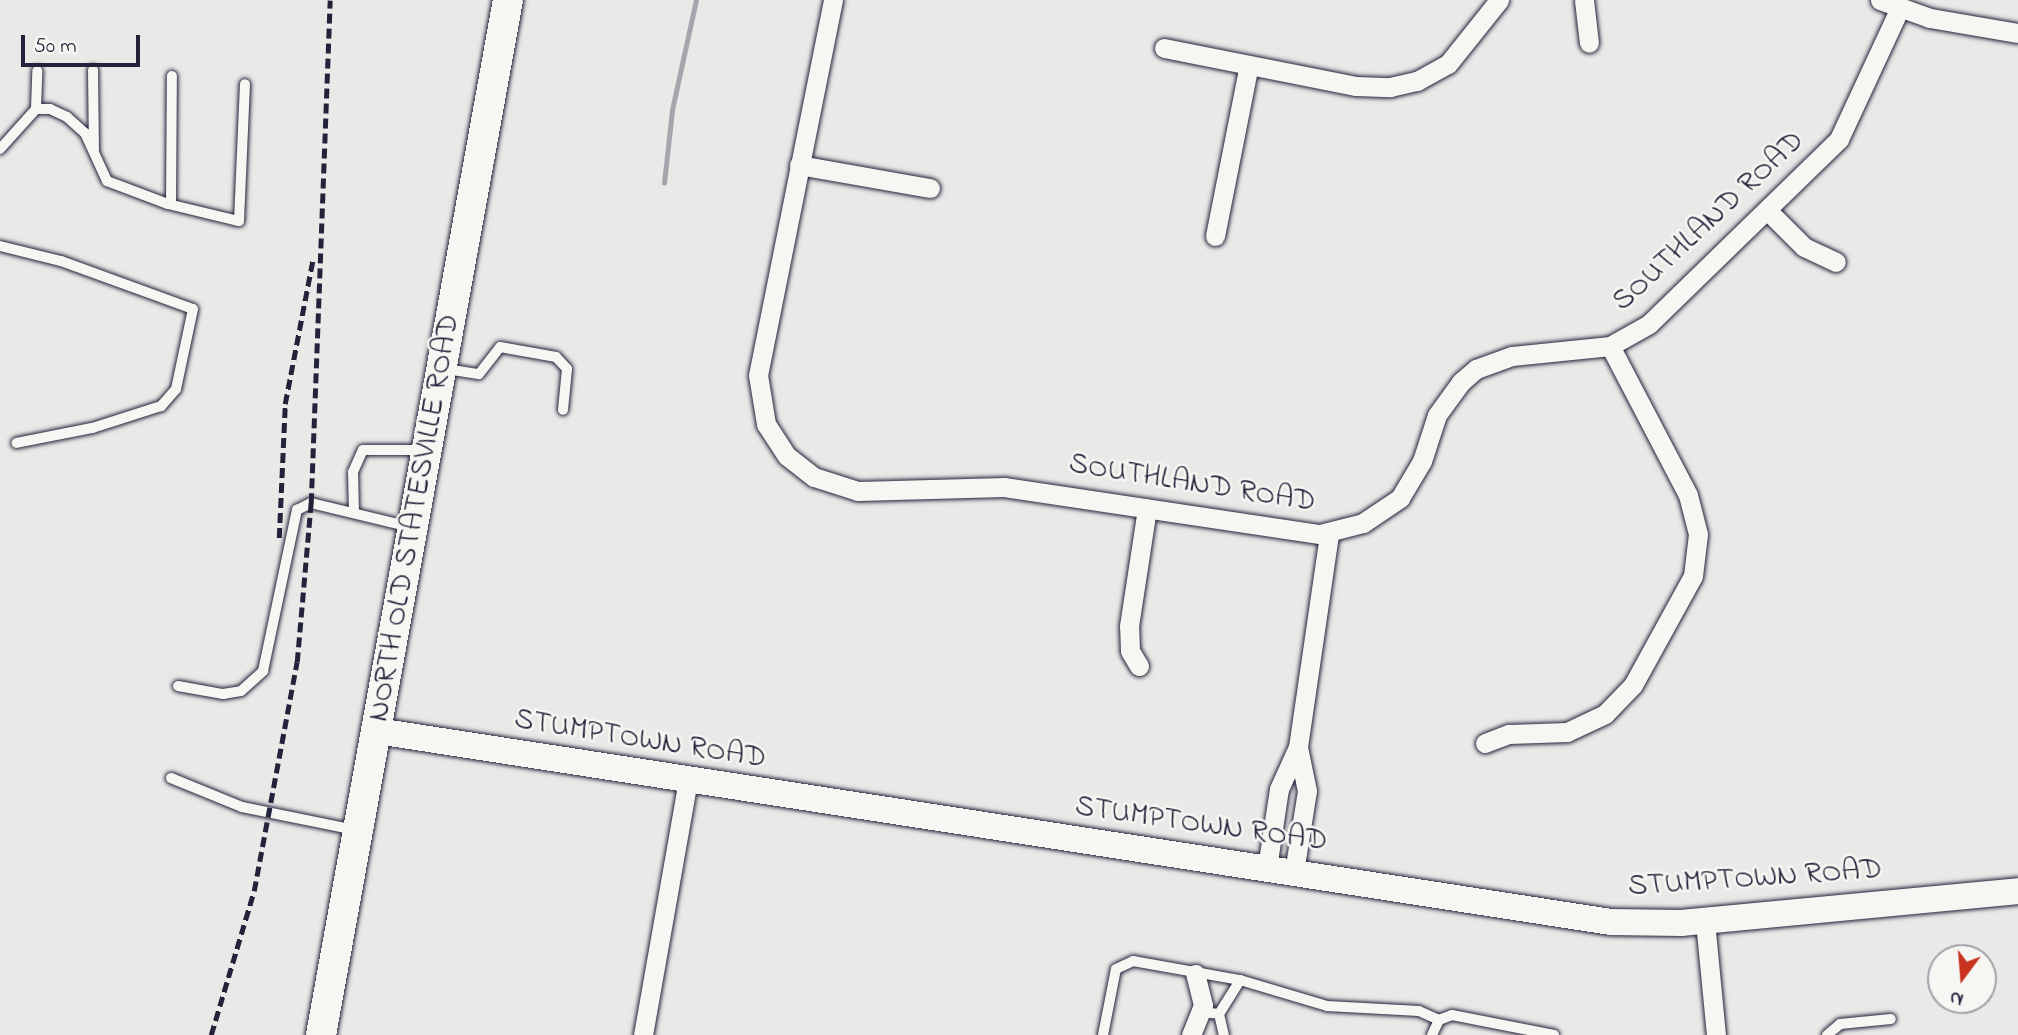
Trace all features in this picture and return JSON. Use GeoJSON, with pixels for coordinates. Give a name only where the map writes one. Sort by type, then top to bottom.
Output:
{"type":"FeatureCollection","features":[{"type":"Feature","properties":{"kind":"main road","name":"NORTH OLD STATESVILLE ROAD"},"geometry":{"type":"LineString","coordinates":[[321,1035],[508,0]]}},
{"type":"Feature","properties":{"kind":"street","name":"SOUTHLAND ROAD"},"geometry":{"type":"LineString","coordinates":[[832,0],[758,375],[766,424],[787,456],[814,477],[858,491],[1004,487],[1329,534],[1363,523],[1399,498],[1422,461],[1437,415],[1461,382],[1476,369],[1512,356],[1610,346],[1649,324],[1839,139],[1899,10]]}},
{"type":"Feature","properties":{"kind":"street"},"geometry":{"type":"LineString","coordinates":[[1164,48],[1371,88],[1404,84],[1451,62],[1499,0]]}},
{"type":"Feature","properties":{"kind":"street"},"geometry":{"type":"LineString","coordinates":[[1584,0],[1588,43]]}},
{"type":"Feature","properties":{"kind":"street"},"geometry":{"type":"LineString","coordinates":[[1880,0],[1899,10],[2018,33]]}},
{"type":"Feature","properties":{"kind":"street"},"geometry":{"type":"LineString","coordinates":[[1215,236],[1249,65]]}},
{"type":"Feature","properties":{"kind":"street"},"geometry":{"type":"LineString","coordinates":[[799,165],[930,188]]}},
{"type":"Feature","properties":{"kind":"street"},"geometry":{"type":"LineString","coordinates":[[1768,211],[1804,247],[1836,262]]}},
{"type":"Feature","properties":{"kind":"street"},"geometry":{"type":"LineString","coordinates":[[1485,743],[1509,734],[1567,732],[1605,714],[1633,685],[1693,576],[1698,534],[1688,495],[1610,346]]}},
{"type":"Feature","properties":{"kind":"street"},"geometry":{"type":"LineString","coordinates":[[1139,666],[1130,650],[1129,626],[1147,508]]}},
{"type":"Feature","properties":{"kind":"street"},"geometry":{"type":"LineString","coordinates":[[1267,868],[1279,789],[1298,747],[1329,534]]}},
{"type":"Feature","properties":{"kind":"street","name":"STUMPTOWN ROAD"},"geometry":{"type":"LineString","coordinates":[[377,731],[1611,922],[1704,921],[2018,891]]}},
{"type":"Feature","properties":{"kind":"street"},"geometry":{"type":"LineString","coordinates":[[1294,872],[1307,792],[1298,747]]}},
{"type":"Feature","properties":{"kind":"street"},"geometry":{"type":"LineString","coordinates":[[643,1035],[688,780]]}},
{"type":"Feature","properties":{"kind":"street"},"geometry":{"type":"LineString","coordinates":[[1704,921],[1716,1035]]}},
{"type":"Feature","properties":{"kind":"street"},"geometry":{"type":"LineString","coordinates":[[1191,1035],[1210,1013],[1195,974]]}},
{"type":"Feature","properties":{"kind":"lane"},"geometry":{"type":"LineString","coordinates":[[93,70],[94,155]]}},
{"type":"Feature","properties":{"kind":"lane"},"geometry":{"type":"LineString","coordinates":[[0,149],[36,109],[37,71]]}},
{"type":"Feature","properties":{"kind":"lane"},"geometry":{"type":"LineString","coordinates":[[171,204],[172,76]]}},
{"type":"Feature","properties":{"kind":"lane"},"geometry":{"type":"LineString","coordinates":[[36,109],[50,108],[67,117],[85,133],[107,181],[171,204],[239,220],[245,84]]}},
{"type":"Feature","properties":{"kind":"lane"},"geometry":{"type":"LineString","coordinates":[[0,246],[61,261],[193,309],[176,389],[161,406],[119,421],[16,443]]}},
{"type":"Feature","properties":{"kind":"lane"},"geometry":{"type":"LineString","coordinates":[[442,369],[479,374],[500,347],[556,356],[567,369],[563,410]]}},
{"type":"Feature","properties":{"kind":"lane"},"geometry":{"type":"LineString","coordinates":[[354,512],[353,472],[363,450],[427,451]]}},
{"type":"Feature","properties":{"kind":"lane"},"geometry":{"type":"LineString","coordinates":[[178,686],[223,694],[251,685],[264,671],[297,510],[311,503],[354,512],[377,522],[414,527]]}},
{"type":"Feature","properties":{"kind":"lane"},"geometry":{"type":"LineString","coordinates":[[171,778],[242,807],[359,831]]}},
{"type":"Feature","properties":{"kind":"lane"},"geometry":{"type":"LineString","coordinates":[[1102,1035],[1112,979],[1123,964],[1150,963],[1195,974],[1240,980],[1327,1006],[1419,1011],[1439,1020]]}},
{"type":"Feature","properties":{"kind":"lane"},"geometry":{"type":"LineString","coordinates":[[1224,1035],[1210,1013],[1240,980]]}},
{"type":"Feature","properties":{"kind":"lane"},"geometry":{"type":"LineString","coordinates":[[1432,1035],[1439,1020],[1452,1015],[1554,1035]]}},
{"type":"Feature","properties":{"kind":"lane"},"geometry":{"type":"LineString","coordinates":[[1827,1035],[1840,1024],[1891,1019]]}},
{"type":"Feature","properties":{"kind":"waterway"},"geometry":{"type":"LineString","coordinates":[[664,183],[672,110],[696,0]]}},
{"type":"Feature","properties":{"kind":"railway"},"geometry":{"type":"LineString","coordinates":[[211,1035],[254,891],[297,662],[311,503],[330,0]]}},
{"type":"Feature","properties":{"kind":"railway"},"geometry":{"type":"LineString","coordinates":[[279,538],[285,404],[313,258]]}}]}
